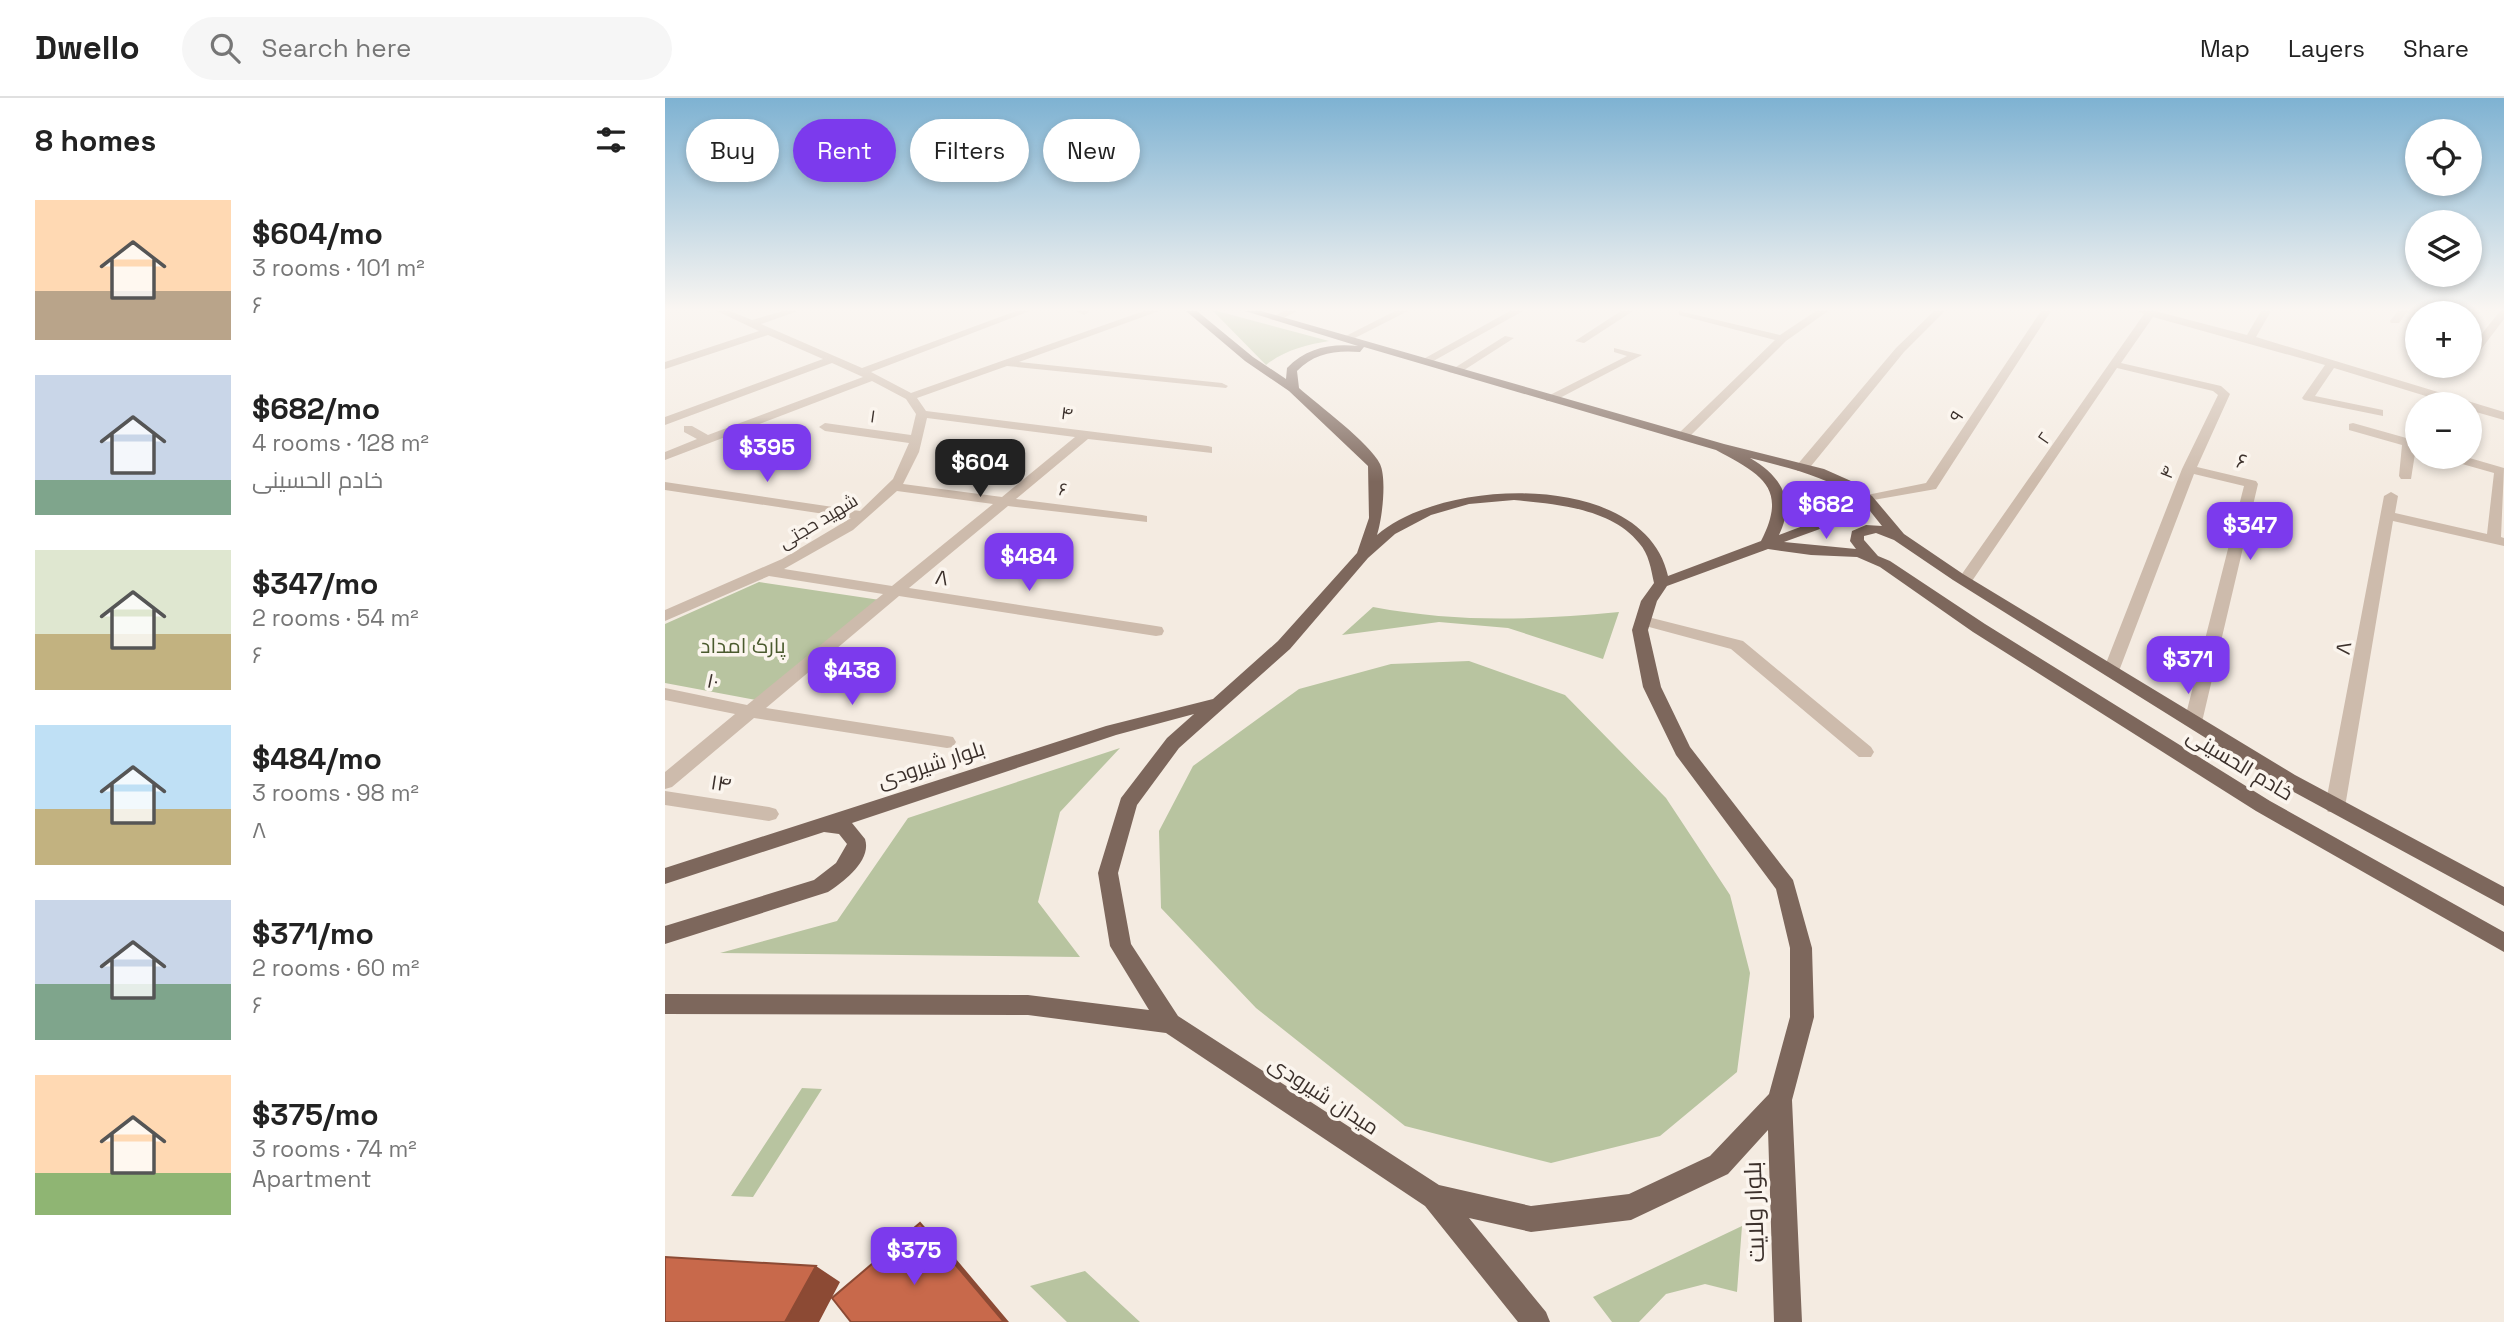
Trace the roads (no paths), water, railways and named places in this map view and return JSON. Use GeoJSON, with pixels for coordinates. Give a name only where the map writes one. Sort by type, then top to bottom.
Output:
{"type":"FeatureCollection","features":[{"type":"Feature","properties":{"kind":"main road"},"geometry":{"type":"LineString","coordinates":[[1262,368],[1293,389],[1356,445],[1374,465],[1376,518],[1363,555]]}},
{"type":"Feature","properties":{"kind":"main road"},"geometry":{"type":"LineString","coordinates":[[1293,368],[1293,389]]}},
{"type":"Feature","properties":{"kind":"main road"},"geometry":{"type":"LineString","coordinates":[[1443,368],[1720,447],[1769,476],[1778,488],[1782,502],[1780,516],[1767,544]]}},
{"type":"Feature","properties":{"kind":"main road","name":"خادم الحسینی"},"geometry":{"type":"LineString","coordinates":[[1720,447],[1802,468],[1846,484],[1867,499],[1899,537],[1965,581],[2335,807],[2504,897]]}},
{"type":"Feature","properties":{"kind":"main road","name":"میدان شیرودی"},"geometry":{"type":"LineString","coordinates":[[1514,496],[1548,499],[1599,511],[1633,530],[1655,554],[1662,583],[1649,601],[1640,629],[1652,687],[1682,750],[1742,832],[1786,886],[1801,948],[1802,1017],[1780,1100],[1719,1165],[1631,1207],[1531,1219],[1434,1197],[1170,1023],[1121,946],[1108,873],[1128,803],[1173,743],[1215,703],[1284,645],[1363,555],[1389,531],[1426,512],[1468,500],[1514,496]]}},
{"type":"Feature","properties":{"kind":"main road"},"geometry":{"type":"LineString","coordinates":[[1662,583],[1837,518],[1867,499]]}},
{"type":"Feature","properties":{"kind":"main road"},"geometry":{"type":"LineString","coordinates":[[1885,564],[1862,550],[1857,534],[1861,530],[1873,528],[1899,537]]}},
{"type":"Feature","properties":{"kind":"main road","name":"خادم الحسینی"},"geometry":{"type":"LineString","coordinates":[[1767,544],[1811,551],[1859,553],[1885,564],[1979,628],[2263,806],[2504,943]]}},
{"type":"Feature","properties":{"kind":"main road","name":"بلوار شیرودی"},"geometry":{"type":"LineString","coordinates":[[665,876],[1112,730],[1215,703]]}},
{"type":"Feature","properties":{"kind":"main road"},"geometry":{"type":"LineString","coordinates":[[665,935],[821,886],[835,877],[855,855],[855,835],[848,829],[823,825]]}},
{"type":"Feature","properties":{"kind":"main road"},"geometry":{"type":"LineString","coordinates":[[665,1004],[1028,1005],[1170,1023]]}},
{"type":"Feature","properties":{"kind":"main road","name":"بلوار ولایت"},"geometry":{"type":"LineString","coordinates":[[1780,1100],[1788,1322]]}},
{"type":"Feature","properties":{"kind":"main road"},"geometry":{"type":"LineString","coordinates":[[1434,1197],[1536,1322]]}},
{"type":"Feature","properties":{"kind":"street"},"geometry":{"type":"LineString","coordinates":[[665,421],[808,368]]}},
{"type":"Feature","properties":{"kind":"street"},"geometry":{"type":"LineString","coordinates":[[852,368],[910,397],[922,414]]}},
{"type":"Feature","properties":{"kind":"street"},"geometry":{"type":"LineString","coordinates":[[668,461],[707,440],[787,410],[884,368]]}},
{"type":"Feature","properties":{"kind":"street"},"geometry":{"type":"LineString","coordinates":[[910,397],[993,368]]}},
{"type":"Feature","properties":{"kind":"street"},"geometry":{"type":"LineString","coordinates":[[1046,368],[1222,386]]}},
{"type":"Feature","properties":{"kind":"street"},"geometry":{"type":"LineString","coordinates":[[1454,372],[1460,368]]}},
{"type":"Feature","properties":{"kind":"street"},"geometry":{"type":"LineString","coordinates":[[1551,399],[1611,368]]}},
{"type":"Feature","properties":{"kind":"street"},"geometry":{"type":"LineString","coordinates":[[1683,436],[1752,368]]}},
{"type":"Feature","properties":{"kind":"street"},"geometry":{"type":"LineString","coordinates":[[1802,468],[1886,368]]}},
{"type":"Feature","properties":{"kind":"street","name":"۹"},"geometry":{"type":"LineString","coordinates":[[1867,499],[1931,486],[2008,368]]}},
{"type":"Feature","properties":{"kind":"street","name":"۲"},"geometry":{"type":"LineString","coordinates":[[1965,581],[2115,368]]}},
{"type":"Feature","properties":{"kind":"street","name":"۴"},"geometry":{"type":"LineString","coordinates":[[2111,671],[2189,469],[2224,394],[2222,391],[2130,368]]}},
{"type":"Feature","properties":{"kind":"street"},"geometry":{"type":"LineString","coordinates":[[2328,368],[2308,398],[2379,413]]}},
{"type":"Feature","properties":{"kind":"street"},"geometry":{"type":"LineString","coordinates":[[2345,368],[2424,392]]}},
{"type":"Feature","properties":{"kind":"street"},"geometry":{"type":"LineString","coordinates":[[787,410],[800,418]]}},
{"type":"Feature","properties":{"kind":"street"},"geometry":{"type":"LineString","coordinates":[[2482,410],[2504,416]]}},
{"type":"Feature","properties":{"kind":"street","name":"۴"},"geometry":{"type":"LineString","coordinates":[[922,414],[1208,450]]}},
{"type":"Feature","properties":{"kind":"street","name":"شهید حجتی"},"geometry":{"type":"LineString","coordinates":[[668,612],[764,571],[864,516],[895,487],[917,440],[922,414]]}},
{"type":"Feature","properties":{"kind":"street","name":"۱"},"geometry":{"type":"LineString","coordinates":[[825,427],[917,440]]}},
{"type":"Feature","properties":{"kind":"street"},"geometry":{"type":"LineString","coordinates":[[2353,427],[2405,441]]}},
{"type":"Feature","properties":{"kind":"street"},"geometry":{"type":"LineString","coordinates":[[688,429],[707,440]]}},
{"type":"Feature","properties":{"kind":"street"},"geometry":{"type":"LineString","coordinates":[[665,782],[1086,434]]}},
{"type":"Feature","properties":{"kind":"street"},"geometry":{"type":"LineString","coordinates":[[2389,516],[2499,541],[2502,472],[2482,466]]}},
{"type":"Feature","properties":{"kind":"street","name":"۶"},"geometry":{"type":"LineString","coordinates":[[2189,469],[2251,484],[2193,722]]}},
{"type":"Feature","properties":{"kind":"street"},"geometry":{"type":"LineString","coordinates":[[2406,476],[2407,469]]}},
{"type":"Feature","properties":{"kind":"street"},"geometry":{"type":"LineString","coordinates":[[665,486],[864,516]]}},
{"type":"Feature","properties":{"kind":"street","name":"۶"},"geometry":{"type":"LineString","coordinates":[[895,487],[1142,519]]}},
{"type":"Feature","properties":{"kind":"street","name":"۸"},"geometry":{"type":"LineString","coordinates":[[2335,807],[2391,496]]}},
{"type":"Feature","properties":{"kind":"street","name":"۸"},"geometry":{"type":"LineString","coordinates":[[764,571],[1156,631]]}},
{"type":"Feature","properties":{"kind":"street"},"geometry":{"type":"LineString","coordinates":[[1644,621],[1737,645],[1865,752]]}},
{"type":"Feature","properties":{"kind":"street","name":"۱۰"},"geometry":{"type":"LineString","coordinates":[[665,694],[751,712],[947,742]]}},
{"type":"Feature","properties":{"kind":"street","name":"۱۴"},"geometry":{"type":"LineString","coordinates":[[665,797],[769,814]]}},
{"type":"Feature","properties":{"kind":"park label","name":"پارک امداد"},"geometry":{"type":"Point","coordinates":[743,645]}}]}
